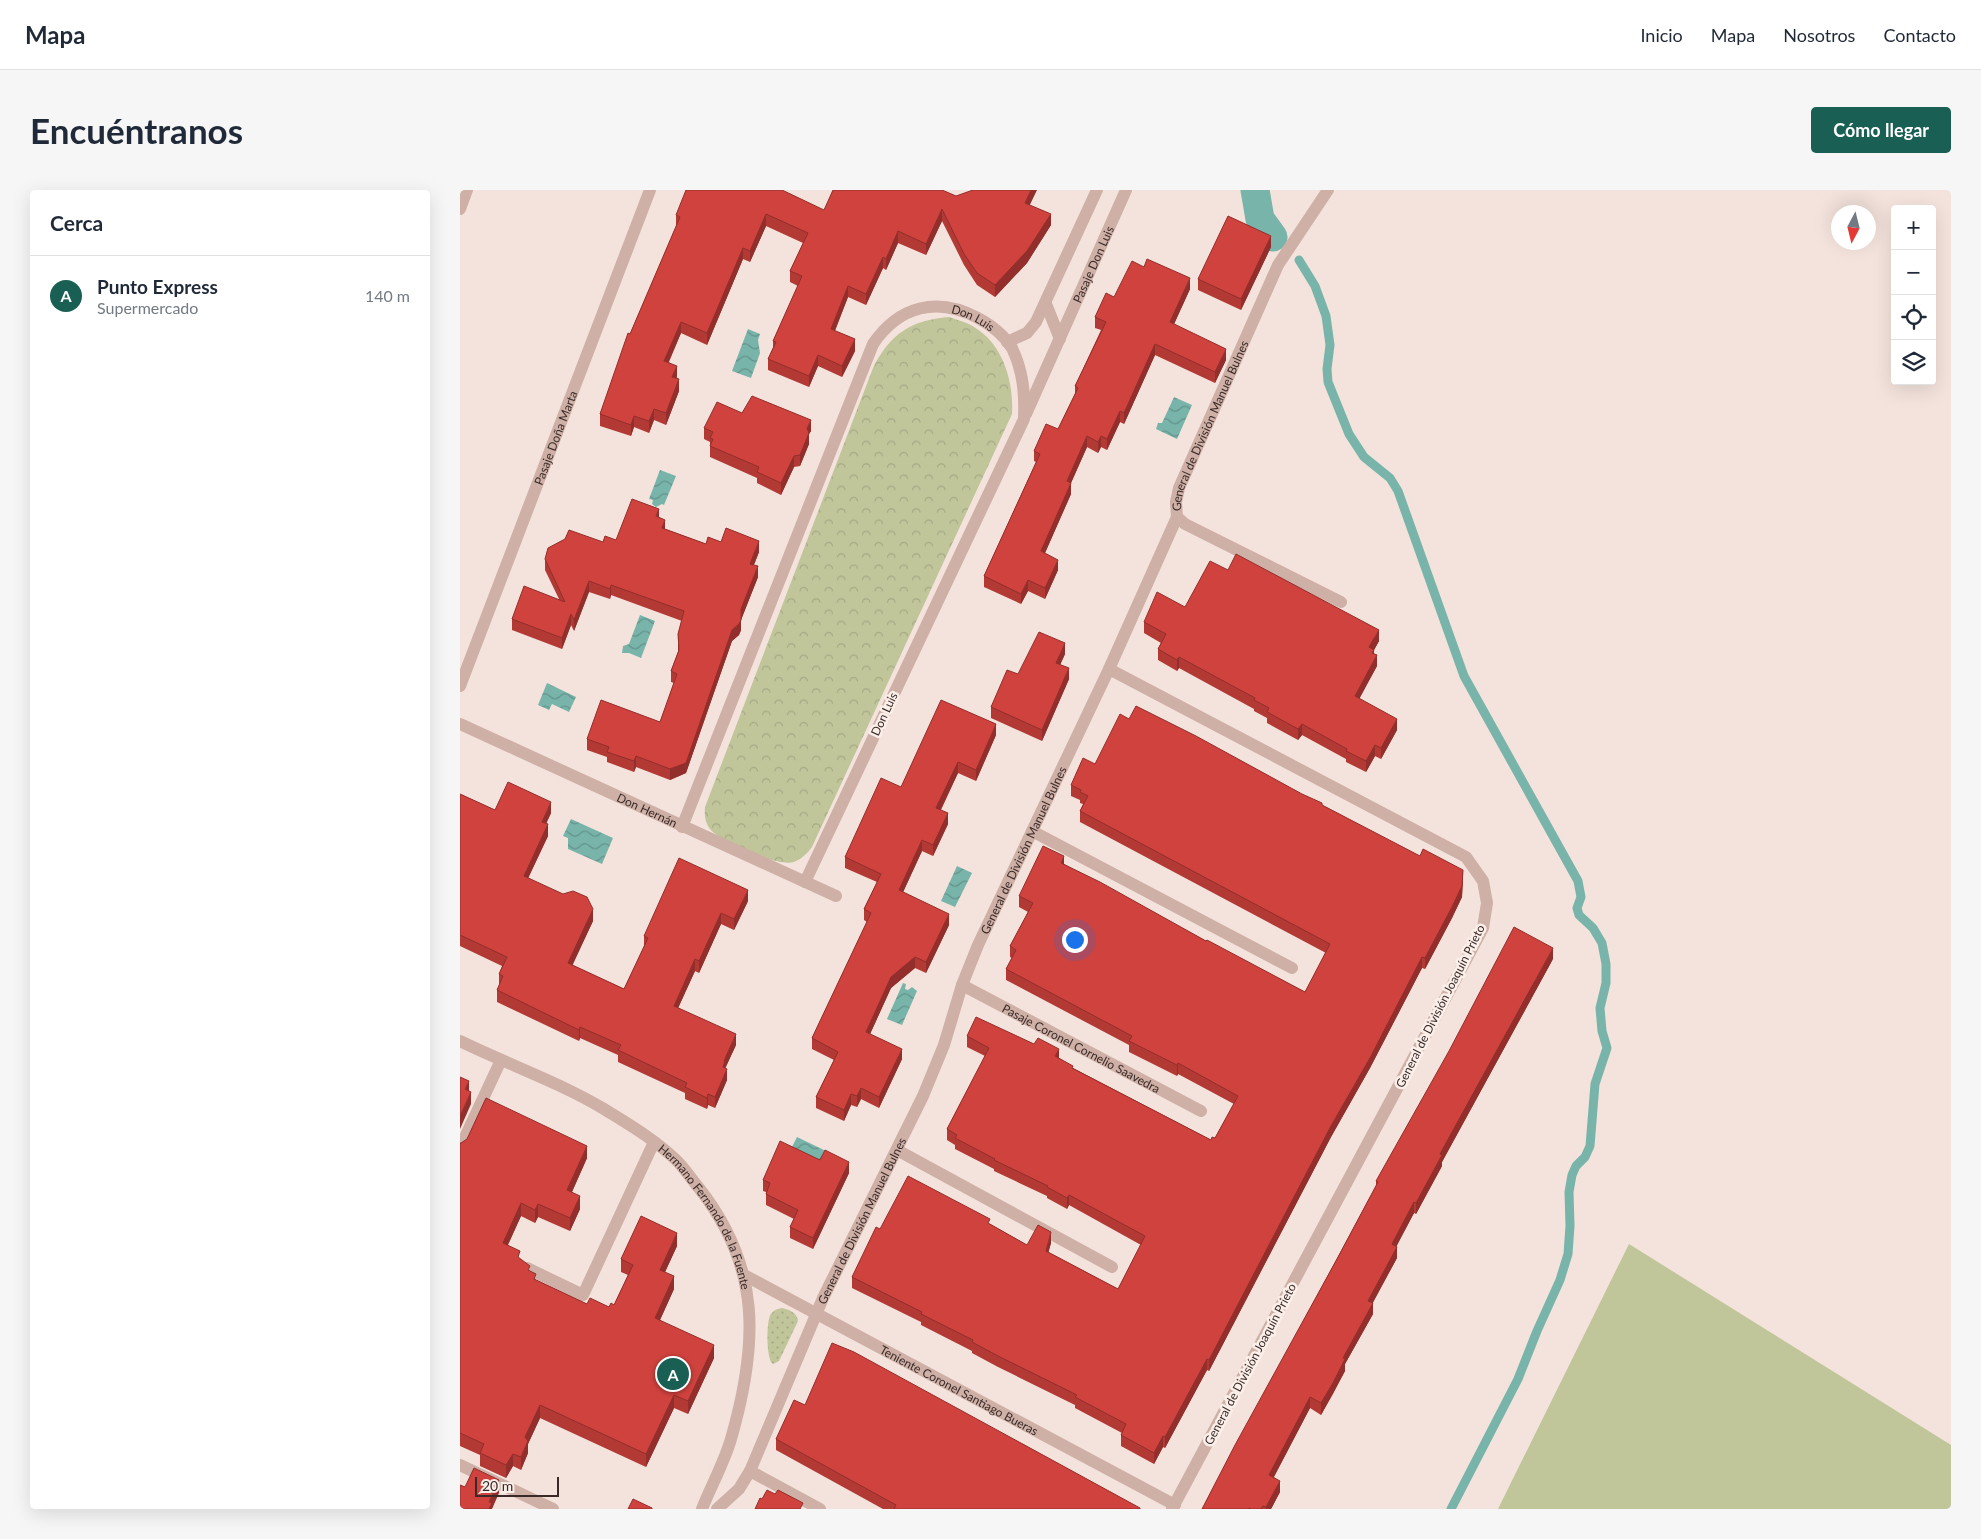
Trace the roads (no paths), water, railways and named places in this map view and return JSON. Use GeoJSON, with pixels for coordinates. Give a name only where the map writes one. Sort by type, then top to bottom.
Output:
{"type":"FeatureCollection","features":[{"type":"Feature","properties":{"kind":"street"},"geometry":{"type":"LineString","coordinates":[[460,209],[467,190]]}},
{"type":"Feature","properties":{"kind":"street","name":"Pasaje Doña Marta"},"geometry":{"type":"LineString","coordinates":[[460,686],[650,190]]}},
{"type":"Feature","properties":{"kind":"street"},"geometry":{"type":"LineString","coordinates":[[1007,342],[1027,333],[1036,322],[1046,304],[1097,190]]}},
{"type":"Feature","properties":{"kind":"street","name":"Pasaje Don Luis"},"geometry":{"type":"LineString","coordinates":[[1024,419],[1126,190]]}},
{"type":"Feature","properties":{"kind":"street","name":"General de División Manuel Bulnes"},"geometry":{"type":"LineString","coordinates":[[717,1509],[738,1490],[750,1471],[817,1313],[923,1096],[944,1046],[962,985],[978,945],[1109,669],[1177,517],[1176,502],[1179,488],[1278,265],[1328,190]]}},
{"type":"Feature","properties":{"kind":"street"},"geometry":{"type":"LineString","coordinates":[[1046,304],[1060,339]]}},
{"type":"Feature","properties":{"kind":"street","name":"Don Luis"},"geometry":{"type":"LineString","coordinates":[[682,827],[863,365],[873,344],[892,320],[933,305],[950,306],[994,327],[1011,346],[1021,370],[1025,392],[1024,419],[805,882]]}},
{"type":"Feature","properties":{"kind":"street"},"geometry":{"type":"LineString","coordinates":[[1177,517],[1186,524],[1341,602]]}},
{"type":"Feature","properties":{"kind":"street","name":"General de División Joaquín Prieto"},"geometry":{"type":"LineString","coordinates":[[1109,669],[1466,857],[1483,881],[1487,903],[1483,928],[1174,1507]]}},
{"type":"Feature","properties":{"kind":"street","name":"Don Hernán"},"geometry":{"type":"LineString","coordinates":[[460,724],[836,896]]}},
{"type":"Feature","properties":{"kind":"street"},"geometry":{"type":"LineString","coordinates":[[1032,831],[1292,968]]}},
{"type":"Feature","properties":{"kind":"street","name":"Pasaje Coronel Cornelio Saavedra"},"geometry":{"type":"LineString","coordinates":[[962,985],[1201,1111]]}},
{"type":"Feature","properties":{"kind":"street","name":"Hermano Fernando de la Fuente"},"geometry":{"type":"LineString","coordinates":[[460,1041],[602,1108],[654,1142],[676,1159],[715,1208],[744,1275],[750,1310],[750,1340],[743,1387],[730,1441],[702,1509]]}},
{"type":"Feature","properties":{"kind":"street"},"geometry":{"type":"LineString","coordinates":[[460,1148],[501,1060]]}},
{"type":"Feature","properties":{"kind":"street"},"geometry":{"type":"LineString","coordinates":[[526,1268],[583,1295],[654,1142]]}},
{"type":"Feature","properties":{"kind":"street"},"geometry":{"type":"LineString","coordinates":[[897,1150],[1112,1268]]}},
{"type":"Feature","properties":{"kind":"street","name":"Teniente Coronel Santiago Bueras"},"geometry":{"type":"LineString","coordinates":[[744,1275],[1174,1507]]}},
{"type":"Feature","properties":{"kind":"street"},"geometry":{"type":"LineString","coordinates":[[460,1465],[553,1509]]}},
{"type":"Feature","properties":{"kind":"street"},"geometry":{"type":"LineString","coordinates":[[750,1471],[820,1509]]}},
{"type":"Feature","properties":{"kind":"water"},"geometry":{"type":"Polygon","coordinates":[[[748,329],[760,334],[758,340],[760,353],[751,378],[732,371],[748,329]]]}},
{"type":"Feature","properties":{"kind":"water"},"geometry":{"type":"Polygon","coordinates":[[[1174,397],[1192,405],[1177,439],[1156,429],[1158,423],[1162,423],[1174,397]]]}},
{"type":"Feature","properties":{"kind":"water"},"geometry":{"type":"Polygon","coordinates":[[[660,470],[676,476],[664,505],[656,507],[652,504],[653,500],[649,499],[660,470]]]}},
{"type":"Feature","properties":{"kind":"water"},"geometry":{"type":"Polygon","coordinates":[[[640,615],[655,621],[641,658],[629,653],[622,653],[623,646],[629,644],[640,615]]]}},
{"type":"Feature","properties":{"kind":"water"},"geometry":{"type":"Polygon","coordinates":[[[547,683],[576,697],[569,712],[552,704],[549,710],[538,705],[547,683]]]}},
{"type":"Feature","properties":{"kind":"water"},"geometry":{"type":"Polygon","coordinates":[[[571,819],[613,838],[602,864],[568,849],[568,838],[563,836],[571,819]]]}},
{"type":"Feature","properties":{"kind":"water"},"geometry":{"type":"Polygon","coordinates":[[[957,866],[972,873],[955,907],[941,901],[957,866]]]}},
{"type":"Feature","properties":{"kind":"water"},"geometry":{"type":"Polygon","coordinates":[[[903,983],[906,984],[905,989],[908,990],[912,987],[917,991],[902,1025],[887,1019],[903,983]]]}},
{"type":"Feature","properties":{"kind":"water"},"geometry":{"type":"Polygon","coordinates":[[[797,1137],[826,1151],[818,1167],[789,1153],[797,1137]]]}},
{"type":"Feature","properties":{"kind":"waterway"},"geometry":{"type":"LineString","coordinates":[[1255,190],[1260,219],[1273,237]]}},
{"type":"Feature","properties":{"kind":"waterway"},"geometry":{"type":"LineString","coordinates":[[1299,260],[1315,286],[1326,316],[1330,345],[1327,369],[1328,382],[1349,434],[1364,457],[1390,478],[1398,491],[1464,676],[1578,881],[1581,897],[1577,908],[1579,915],[1593,928],[1602,943],[1606,964],[1606,983],[1600,1008],[1602,1031],[1607,1048],[1595,1084],[1590,1146],[1585,1157],[1576,1166],[1572,1175],[1569,1192],[1570,1226],[1568,1254],[1560,1280],[1518,1379],[1451,1509]]}},
{"type":"Feature","properties":{"kind":"place","name":"Punto Express"},"geometry":{"type":"Point","coordinates":[673,1374]}}]}
